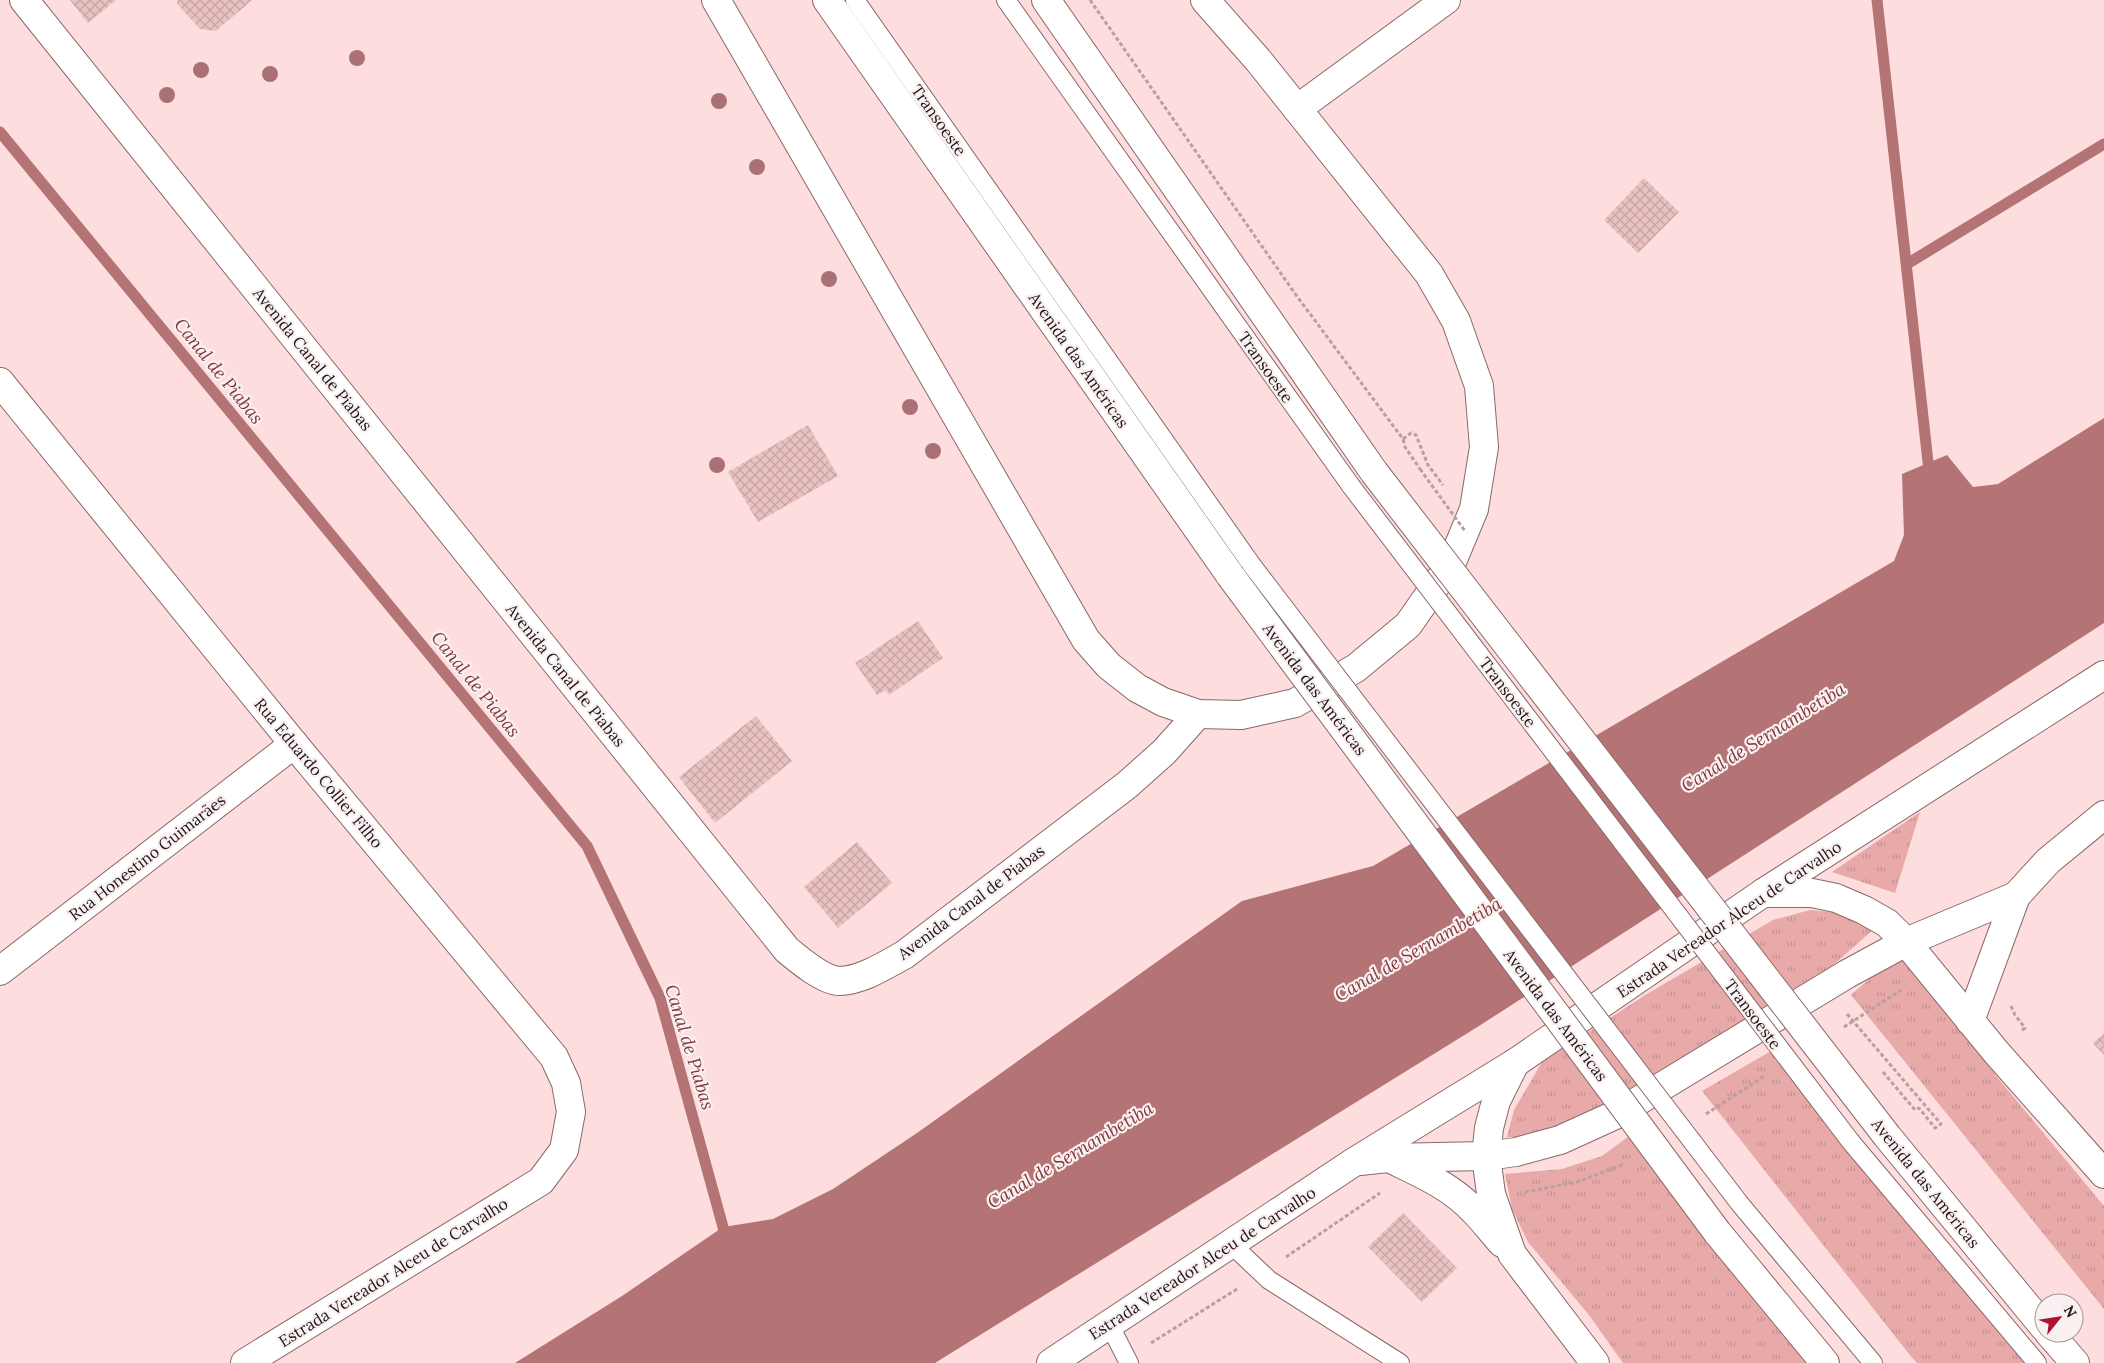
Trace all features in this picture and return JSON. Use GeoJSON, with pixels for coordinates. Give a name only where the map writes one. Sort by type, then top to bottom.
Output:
{"type":"FeatureCollection","features":[{"type":"Feature","properties":{"kind":"main road","name":"Avenida Canal de Piabas"},"geometry":{"type":"LineString","coordinates":[[24,0],[787,950],[809,969],[839,981],[868,974],[904,955],[1127,785],[1164,752],[1198,714]]}},
{"type":"Feature","properties":{"kind":"main road"},"geometry":{"type":"LineString","coordinates":[[716,0],[1086,640],[1109,666],[1137,688],[1163,702],[1198,714],[1241,715],[1295,704],[1356,668],[1408,624],[1452,562],[1474,509],[1484,447],[1479,386],[1456,322],[1429,274],[1258,60],[1205,0]]}},
{"type":"Feature","properties":{"kind":"main road","name":"Avenida das Américas"},"geometry":{"type":"LineString","coordinates":[[827,0],[1241,570],[1717,1232],[1825,1363]]}},
{"type":"Feature","properties":{"kind":"main road","name":"Avenida das Américas"},"geometry":{"type":"LineString","coordinates":[[1046,0],[1374,472],[1887,1136],[2034,1315]]}},
{"type":"Feature","properties":{"kind":"main road"},"geometry":{"type":"LineString","coordinates":[[1297,108],[1446,0]]}},
{"type":"Feature","properties":{"kind":"main road","name":"Rua Eduardo Collier Filho"},"geometry":{"type":"LineString","coordinates":[[0,382],[294,744],[554,1057],[566,1084],[571,1112],[564,1150],[541,1181]]}},
{"type":"Feature","properties":{"kind":"main road","name":"Estrada Vereador Alceu de Carvalho"},"geometry":{"type":"LineString","coordinates":[[1061,1360],[1110,1324],[1354,1162],[1515,1063],[1763,893],[2104,675]]}},
{"type":"Feature","properties":{"kind":"main road","name":"Rua Honestino Guimarães"},"geometry":{"type":"LineString","coordinates":[[0,970],[294,744]]}},
{"type":"Feature","properties":{"kind":"main road","name":"Estrada Vereador Alceu de Carvalho"},"geometry":{"type":"LineString","coordinates":[[1354,1162],[1388,1158],[1486,1156],[1516,1152],[1560,1140],[1615,1116],[1825,987],[1906,942],[2016,896],[2048,862],[2104,815]]}},
{"type":"Feature","properties":{"kind":"main road"},"geometry":{"type":"LineString","coordinates":[[1763,893],[1812,894],[1836,898],[1864,910],[1887,923],[1906,942],[1970,1021],[2104,1174]]}},
{"type":"Feature","properties":{"kind":"main road"},"geometry":{"type":"LineString","coordinates":[[1970,1021],[2016,896]]}},
{"type":"Feature","properties":{"kind":"main road"},"geometry":{"type":"LineString","coordinates":[[1512,1254],[1491,1194],[1486,1156],[1489,1128],[1496,1102],[1515,1063]]}},
{"type":"Feature","properties":{"kind":"main road"},"geometry":{"type":"LineString","coordinates":[[1388,1158],[1430,1177],[1450,1190],[1473,1210],[1512,1254],[1595,1363]]}},
{"type":"Feature","properties":{"kind":"main road","name":"Estrada Vereador Alceu de Carvalho"},"geometry":{"type":"LineString","coordinates":[[245,1363],[541,1181]]}},
{"type":"Feature","properties":{"kind":"main road"},"geometry":{"type":"LineString","coordinates":[[2057,1343],[2074,1363]]}},
{"type":"Feature","properties":{"kind":"lane","name":"Transoeste"},"geometry":{"type":"LineString","coordinates":[[855,0],[1241,570],[1740,1204],[1873,1363]]}},
{"type":"Feature","properties":{"kind":"lane","name":"Transoeste"},"geometry":{"type":"LineString","coordinates":[[1006,0],[1351,486],[1851,1142],[2037,1363]]}},
{"type":"Feature","properties":{"kind":"lane"},"geometry":{"type":"LineString","coordinates":[[1231,1244],[1269,1280],[1400,1363]]}},
{"type":"Feature","properties":{"kind":"lane"},"geometry":{"type":"LineString","coordinates":[[1110,1324],[1129,1363]]}},
{"type":"Feature","properties":{"kind":"path"},"geometry":{"type":"LineString","coordinates":[[1090,0],[1296,295],[1403,439],[1405,447],[1420,469]]}},
{"type":"Feature","properties":{"kind":"path"},"geometry":{"type":"LineString","coordinates":[[1403,439],[1411,433],[1416,435],[1428,465],[1462,510],[1471,515]]}},
{"type":"Feature","properties":{"kind":"path"},"geometry":{"type":"LineString","coordinates":[[1825,987],[1941,1124],[1935,1128],[1919,1108],[1915,1110]]}},
{"type":"Feature","properties":{"kind":"green space"},"geometry":{"type":"Polygon","coordinates":[[[1920,812],[1895,893],[1832,872],[1920,812]]]}},
{"type":"Feature","properties":{"kind":"green space"},"geometry":{"type":"Polygon","coordinates":[[[1810,910],[1849,914],[1874,929],[1831,967],[1606,1107],[1533,1137],[1507,1137],[1514,1110],[1542,1062],[1647,994],[1773,920],[1810,910]]]}},
{"type":"Feature","properties":{"kind":"green space"},"geometry":{"type":"Polygon","coordinates":[[[1901,951],[1957,1020],[1997,1077],[2104,1206],[2104,1309],[1851,995],[1901,951]]]}},
{"type":"Feature","properties":{"kind":"green space"},"geometry":{"type":"Polygon","coordinates":[[[1771,1051],[2027,1363],[1917,1363],[1909,1354],[1702,1091],[1771,1051]]]}},
{"type":"Feature","properties":{"kind":"green space"},"geometry":{"type":"Polygon","coordinates":[[[1632,1134],[1807,1363],[1623,1363],[1589,1315],[1528,1242],[1512,1209],[1505,1174],[1562,1169],[1602,1156],[1632,1134]]]}},
{"type":"Feature","properties":{"kind":"water","name":"Canal de Sernambetiba"},"geometry":{"type":"Polygon","coordinates":[[[2104,418],[2104,623],[1479,1026],[935,1363],[515,1363],[622,1296],[723,1227],[773,1219],[833,1189],[917,1133],[1242,901],[1373,866],[1894,561],[1904,535],[1902,474],[1947,455],[1973,487],[1998,484],[2104,418]]]}},
{"type":"Feature","properties":{"kind":"building"},"geometry":{"type":"Polygon","coordinates":[[[70,0],[116,0],[88,23],[70,0]]]}},
{"type":"Feature","properties":{"kind":"building"},"geometry":{"type":"Polygon","coordinates":[[[177,0],[252,0],[216,31],[200,29],[177,4],[177,0]]]}},
{"type":"Feature","properties":{"kind":"building"},"geometry":{"type":"Polygon","coordinates":[[[1644,178],[1679,212],[1638,253],[1604,220],[1644,178]]]}},
{"type":"Feature","properties":{"kind":"building"},"geometry":{"type":"Polygon","coordinates":[[[808,425],[838,476],[758,522],[728,472],[808,425]]]}},
{"type":"Feature","properties":{"kind":"building"},"geometry":{"type":"Polygon","coordinates":[[[918,621],[943,658],[889,695],[886,690],[877,695],[855,663],[918,621]]]}},
{"type":"Feature","properties":{"kind":"building"},"geometry":{"type":"Polygon","coordinates":[[[756,716],[792,761],[715,823],[679,777],[756,716]]]}},
{"type":"Feature","properties":{"kind":"building"},"geometry":{"type":"Polygon","coordinates":[[[857,842],[892,883],[838,928],[804,887],[857,842]]]}},
{"type":"Feature","properties":{"kind":"building"},"geometry":{"type":"Polygon","coordinates":[[[2104,1033],[2104,1055],[2093,1043],[2104,1033]]]}},
{"type":"Feature","properties":{"kind":"building"},"geometry":{"type":"Polygon","coordinates":[[[1403,1213],[1457,1268],[1422,1302],[1368,1247],[1403,1213]]]}},
{"type":"Feature","properties":{"kind":"waterway"},"geometry":{"type":"LineString","coordinates":[[1877,0],[1930,480]]}},
{"type":"Feature","properties":{"kind":"waterway","name":"Canal de Piabas"},"geometry":{"type":"LineString","coordinates":[[0,132],[587,846],[660,998],[725,1240]]}},
{"type":"Feature","properties":{"kind":"waterway"},"geometry":{"type":"LineString","coordinates":[[1907,264],[2104,144]]}}]}
